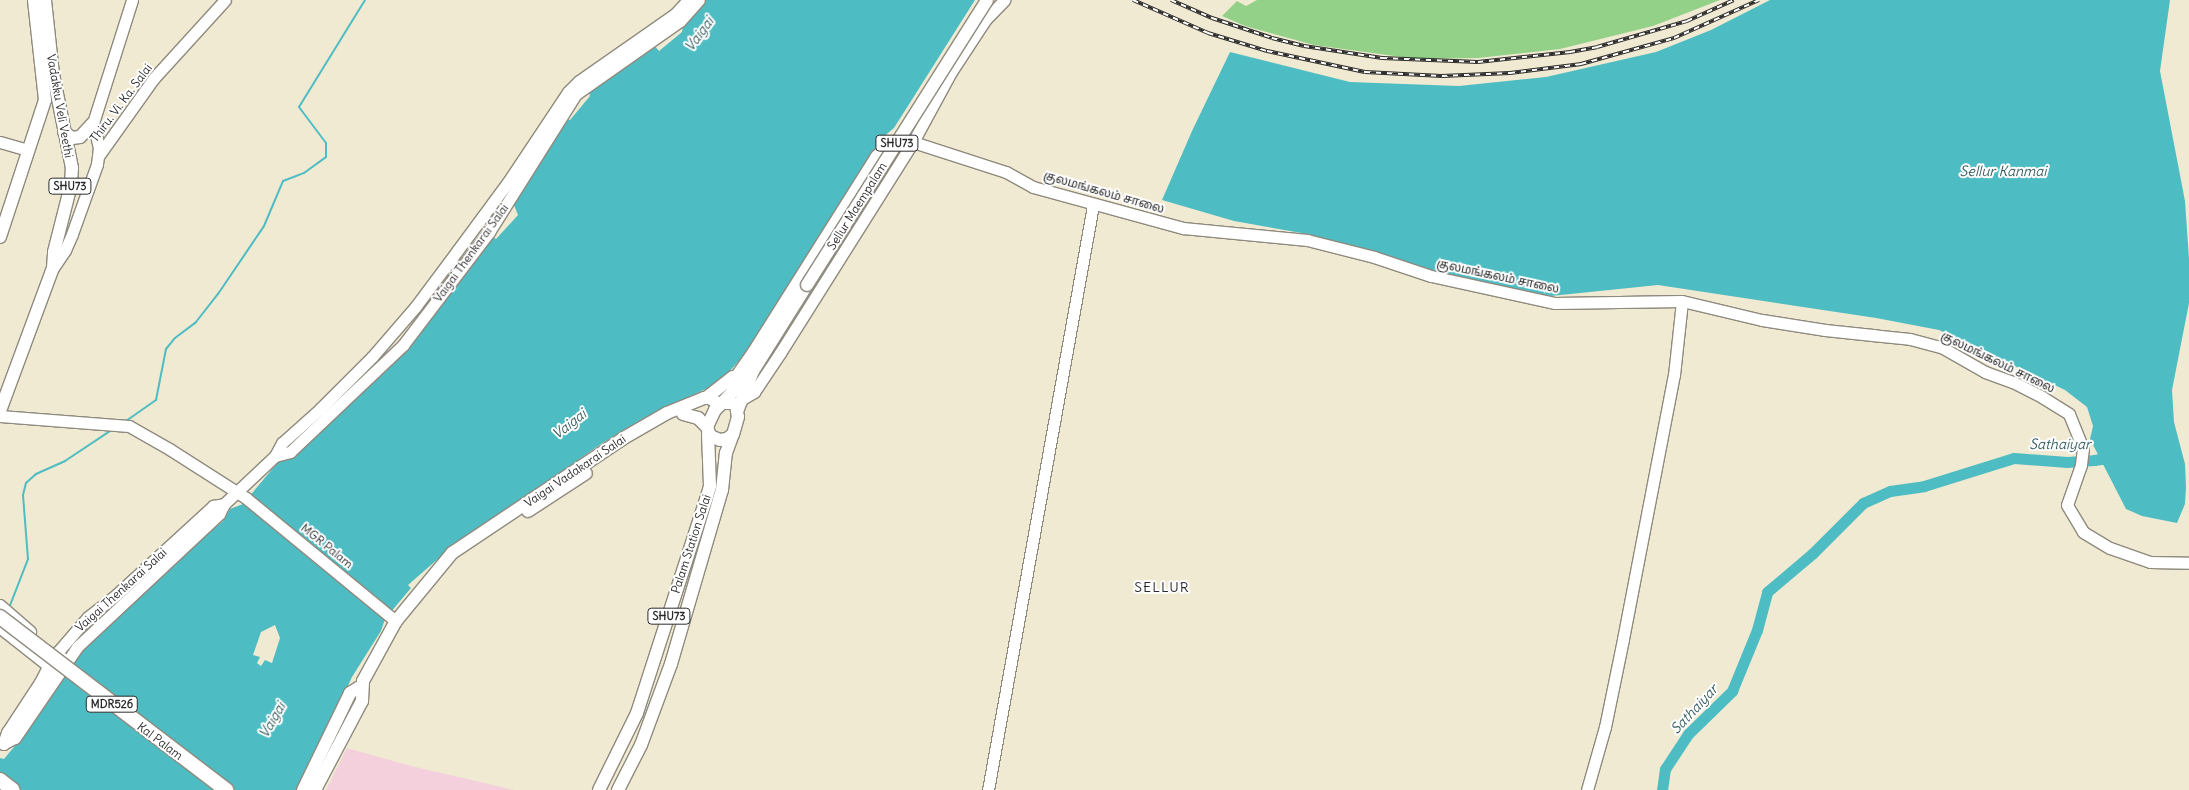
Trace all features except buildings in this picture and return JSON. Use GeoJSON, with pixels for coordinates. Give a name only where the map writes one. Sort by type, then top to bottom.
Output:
{"type":"FeatureCollection","features":[{"type":"Feature","properties":{"kind":"highway","name":"Kal Palam"},"geometry":{"type":"LineString","coordinates":[[2,617],[226,790]]}},
{"type":"Feature","properties":{"kind":"highway"},"geometry":{"type":"LineString","coordinates":[[0,780],[13,790]]}},
{"type":"Feature","properties":{"kind":"main road","name":"Vadakku Veli Veethi"},"geometry":{"type":"LineString","coordinates":[[34,0],[45,100]]}},
{"type":"Feature","properties":{"kind":"main road","name":"Vadakku Veli Veethi"},"geometry":{"type":"LineString","coordinates":[[0,411],[53,268],[54,252],[70,185],[72,168],[53,74],[45,0]]}},
{"type":"Feature","properties":{"kind":"main road","name":"Sellur Maempalam"},"geometry":{"type":"LineString","coordinates":[[754,371],[807,285],[996,2]]}},
{"type":"Feature","properties":{"kind":"main road"},"geometry":{"type":"LineString","coordinates":[[0,237],[45,100],[53,100],[59,104]]}},
{"type":"Feature","properties":{"kind":"main road"},"geometry":{"type":"LineString","coordinates":[[64,132],[72,138],[80,137],[93,123]]}},
{"type":"Feature","properties":{"kind":"main road","name":"SHU73"},"geometry":{"type":"LineString","coordinates":[[733,434],[740,404],[754,371]]}},
{"type":"Feature","properties":{"kind":"main road","name":"SHU73"},"geometry":{"type":"LineString","coordinates":[[708,430],[721,404],[754,371]]}},
{"type":"Feature","properties":{"kind":"main road","name":"Vaigai Vadakarai Salai"},"geometry":{"type":"LineString","coordinates":[[315,790],[362,701],[361,686],[393,618],[438,572],[452,553],[622,439],[667,413],[706,398],[733,377]]}},
{"type":"Feature","properties":{"kind":"main road"},"geometry":{"type":"LineString","coordinates":[[706,398],[721,404],[732,402],[740,404]]}},
{"type":"Feature","properties":{"kind":"main road","name":"Vaigai Vadakarai Salai"},"geometry":{"type":"LineString","coordinates":[[438,572],[556,495],[624,446],[683,414],[721,404]]}},
{"type":"Feature","properties":{"kind":"main road"},"geometry":{"type":"LineString","coordinates":[[683,414],[698,418],[720,440],[726,439],[733,434]]}},
{"type":"Feature","properties":{"kind":"main road","name":"Palam Station Salai"},"geometry":{"type":"LineString","coordinates":[[599,790],[637,713],[706,500],[710,486],[708,430]]}},
{"type":"Feature","properties":{"kind":"main road","name":"Palam Station Salai"},"geometry":{"type":"LineString","coordinates":[[618,790],[641,745],[671,664],[722,490],[726,453],[733,434]]}},
{"type":"Feature","properties":{"kind":"main road"},"geometry":{"type":"LineString","coordinates":[[2,617],[67,662]]}},
{"type":"Feature","properties":{"kind":"main road"},"geometry":{"type":"LineString","coordinates":[[2,617],[55,670]]}},
{"type":"Feature","properties":{"kind":"main road","name":"Vaigai Thenkarai Salai"},"geometry":{"type":"LineString","coordinates":[[55,670],[56,654]]}},
{"type":"Feature","properties":{"kind":"main road","name":"Vaigai Thenkarai Salai"},"geometry":{"type":"LineString","coordinates":[[2,746],[15,738],[55,670],[67,662]]}},
{"type":"Feature","properties":{"kind":"main road","name":"Vaigai Vadakarai Salai"},"geometry":{"type":"LineString","coordinates":[[303,790],[350,693],[361,686]]}},
{"type":"Feature","properties":{"kind":"street"},"geometry":{"type":"LineString","coordinates":[[53,268],[65,250],[72,234],[99,156],[93,123],[132,0]]}},
{"type":"Feature","properties":{"kind":"street","name":"Thiru. Vi. Ka. Salai"},"geometry":{"type":"LineString","coordinates":[[99,156],[154,78],[225,0]]}},
{"type":"Feature","properties":{"kind":"street","name":"Vaigai Thenkarai Salai"},"geometry":{"type":"LineString","coordinates":[[56,654],[88,617],[122,590],[213,506],[224,504],[241,495],[275,456],[282,443],[320,409],[366,363],[416,306],[508,182],[568,92],[579,81],[675,14],[688,0]]}},
{"type":"Feature","properties":{"kind":"street","name":"Vaigai Thenkarai Salai"},"geometry":{"type":"LineString","coordinates":[[275,456],[290,452],[403,345],[489,232],[576,94],[680,21],[699,0]]}},
{"type":"Feature","properties":{"kind":"street"},"geometry":{"type":"LineString","coordinates":[[740,404],[754,392],[780,354],[914,142],[951,72],[996,2]]}},
{"type":"Feature","properties":{"kind":"street"},"geometry":{"type":"LineString","coordinates":[[0,142],[28,150]]}},
{"type":"Feature","properties":{"kind":"street","name":"குலமங்கலம் சாலை"},"geometry":{"type":"LineString","coordinates":[[721,404],[733,377],[753,351],[876,156],[884,148],[900,143],[914,142],[1006,172],[1033,186],[1093,205],[1183,228],[1307,240],[1374,257],[1431,276],[1555,303],[1682,301],[1762,320],[1825,330],[1910,339],[1943,348],[1984,372],[2013,382],[2042,397],[2069,414],[2083,448],[2081,465],[2067,504],[2083,532],[2110,548],[2150,562],[2189,563]]}},
{"type":"Feature","properties":{"kind":"street"},"geometry":{"type":"LineString","coordinates":[[988,790],[1093,205]]}},
{"type":"Feature","properties":{"kind":"street"},"geometry":{"type":"LineString","coordinates":[[1587,790],[1605,727],[1622,645],[1674,375],[1682,301]]}},
{"type":"Feature","properties":{"kind":"street","name":"MGR Palam"},"geometry":{"type":"LineString","coordinates":[[0,416],[129,426],[171,450],[241,495],[393,618]]}},
{"type":"Feature","properties":{"kind":"street","name":"Vaigai Thenkarai Salai"},"geometry":{"type":"LineString","coordinates":[[67,662],[77,647],[219,514],[224,504]]}},
{"type":"Feature","properties":{"kind":"shaded area"},"geometry":{"type":"Polygon","coordinates":[[[347,748],[407,765],[514,790],[326,790],[347,748]]]}},
{"type":"Feature","properties":{"kind":"green space"},"geometry":{"type":"Polygon","coordinates":[[[1257,0],[1720,0],[1653,26],[1560,49],[1478,58],[1416,59],[1314,45],[1245,26],[1222,16],[1237,1],[1246,6],[1257,0]]]}},
{"type":"Feature","properties":{"kind":"water","name":"Vaigai"},"geometry":{"type":"Polygon","coordinates":[[[706,0],[975,0],[894,128],[882,138],[746,353],[728,373],[710,387],[644,418],[601,444],[446,552],[408,585],[411,588],[385,619],[381,631],[352,677],[300,790],[0,790],[0,758],[4,759],[23,736],[78,650],[167,567],[222,522],[230,509],[243,504],[279,461],[295,454],[384,371],[430,319],[492,236],[496,239],[518,215],[514,205],[565,119],[570,120],[590,96],[588,88],[654,45],[659,51],[682,32],[683,23],[706,0]],[[275,625],[261,632],[253,655],[260,657],[257,663],[261,666],[265,660],[272,663],[280,638],[275,625]]]}},
{"type":"Feature","properties":{"kind":"water","name":"Sellur Kanmai"},"geometry":{"type":"Polygon","coordinates":[[[1770,0],[2170,0],[2160,71],[2185,201],[2189,259],[2189,303],[2172,390],[2174,422],[2185,464],[2186,487],[2185,504],[2177,523],[2142,516],[2126,509],[2090,439],[2093,426],[2087,407],[2065,390],[1939,330],[1876,318],[1658,285],[1551,296],[1433,272],[1307,234],[1234,221],[1162,200],[1192,131],[1230,52],[1350,82],[1459,86],[1546,77],[1656,52],[1711,30],[1770,0]]]}},
{"type":"Feature","properties":{"kind":"waterway"},"geometry":{"type":"LineString","coordinates":[[126,421],[156,400],[166,349],[175,338],[196,322],[218,294],[264,226],[283,181],[304,173],[326,157],[326,143],[299,107],[365,0]]}},
{"type":"Feature","properties":{"kind":"waterway"},"geometry":{"type":"LineString","coordinates":[[9,608],[28,559],[23,495],[26,483],[36,474],[65,461],[113,429]]}},
{"type":"Feature","properties":{"kind":"waterway","name":"Sathaiyar"},"geometry":{"type":"LineString","coordinates":[[1662,790],[1665,769],[1688,734],[1732,691],[1757,630],[1767,592],[1813,553],[1863,503],[1890,491],[1924,486],[2014,458],[2067,462],[2094,460],[2101,459],[2112,450]]}},
{"type":"Feature","properties":{"kind":"railway"},"geometry":{"type":"LineString","coordinates":[[1133,0],[1208,33],[1267,51],[1365,72],[1442,76],[1510,73],[1581,64],[1674,38],[1759,0]]}},
{"type":"Feature","properties":{"kind":"railway"},"geometry":{"type":"LineString","coordinates":[[1171,0],[1212,18],[1272,38],[1304,46],[1382,58],[1478,62],[1570,52],[1597,47],[1687,21],[1734,0]]}},
{"type":"Feature","properties":{"kind":"district","name":"SELLUR"},"geometry":{"type":"Point","coordinates":[1162,587]}}]}
